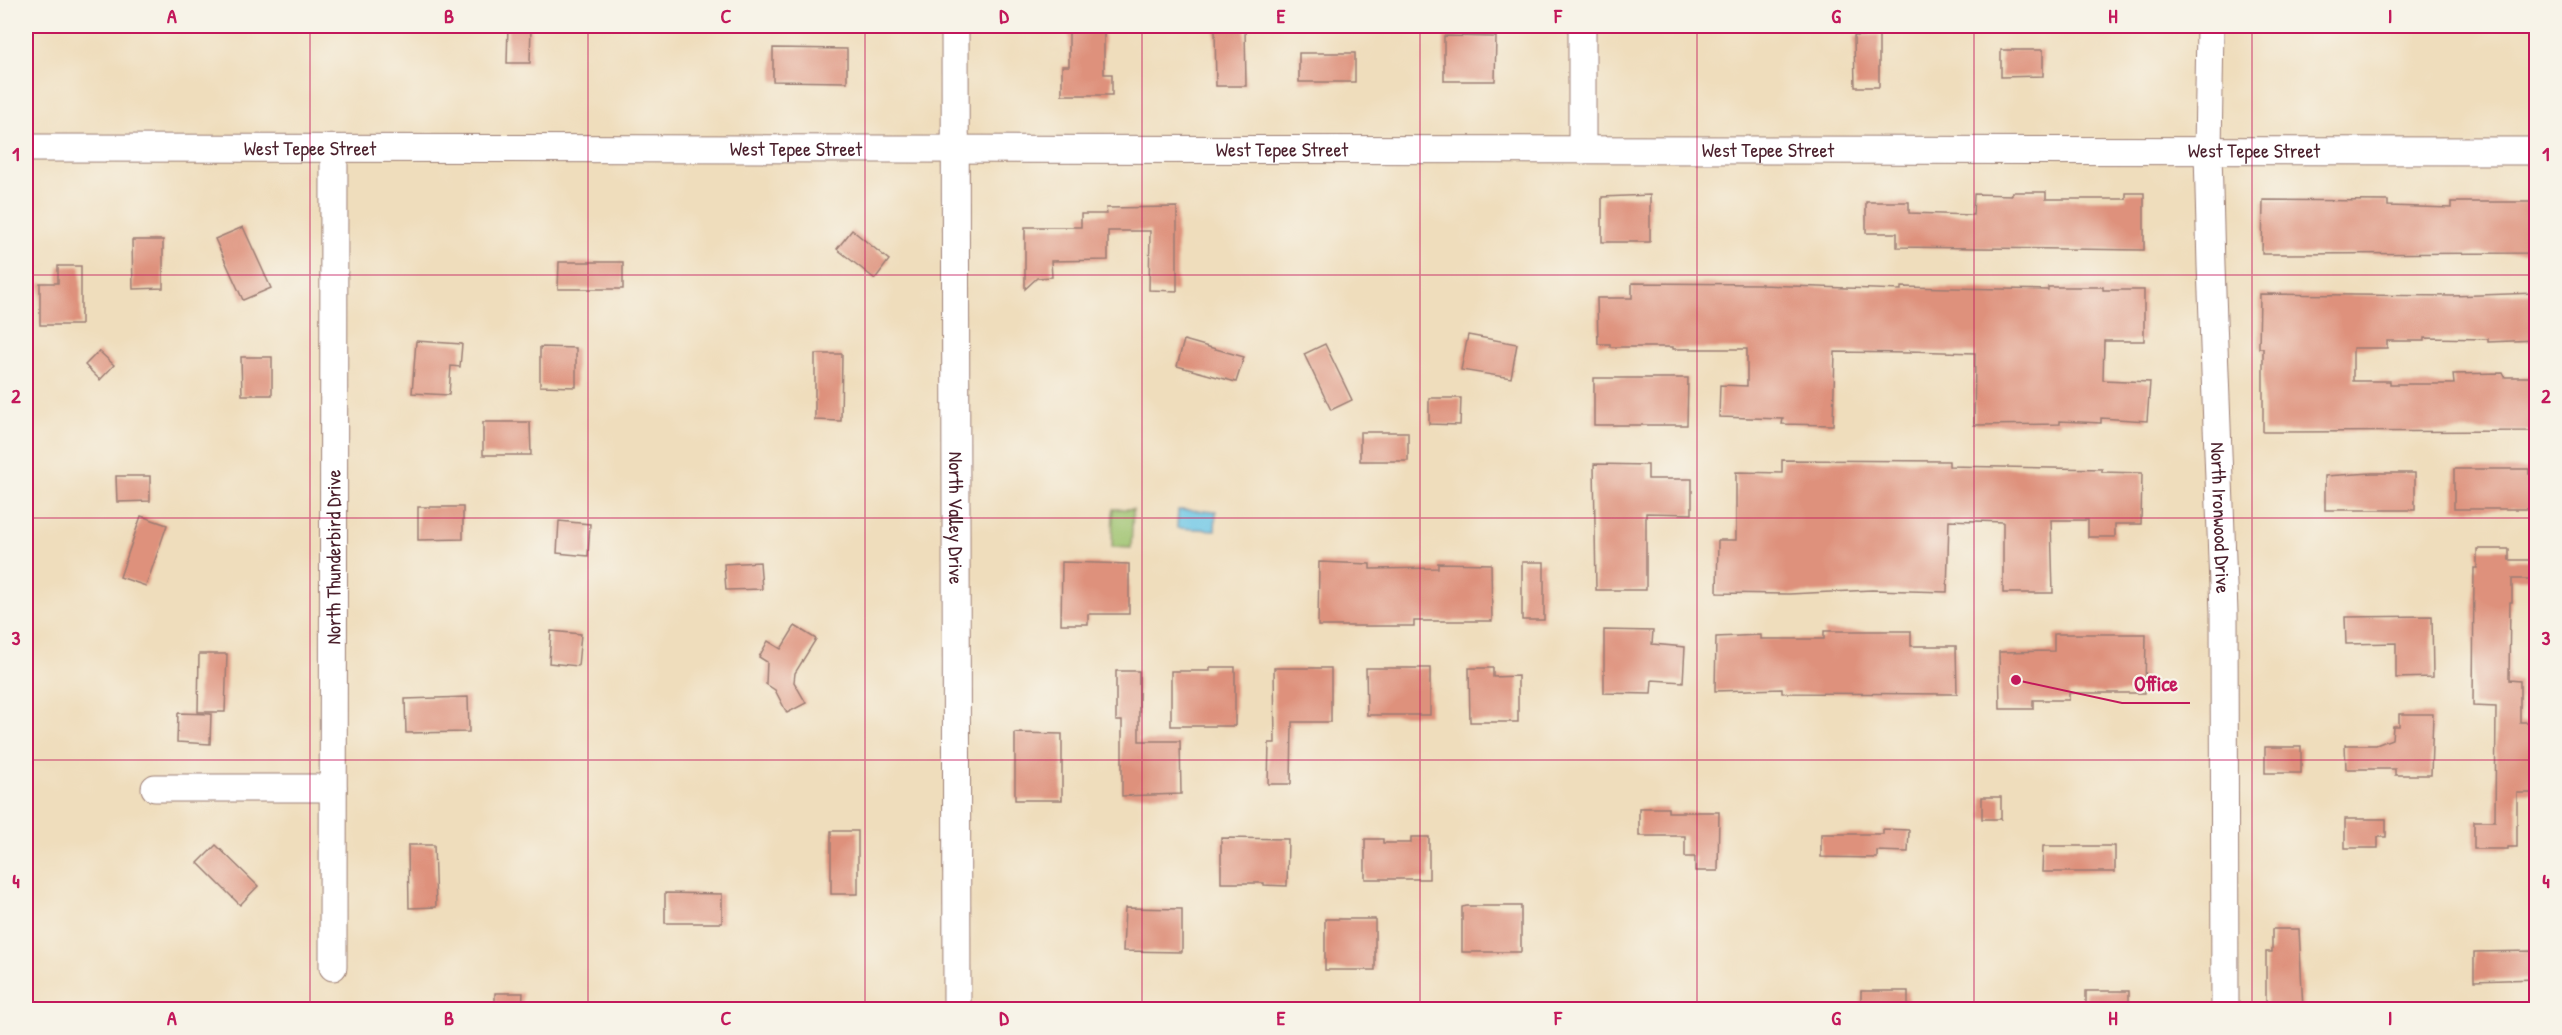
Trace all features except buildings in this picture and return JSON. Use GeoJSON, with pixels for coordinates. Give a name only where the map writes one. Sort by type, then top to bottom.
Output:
{"type":"FeatureCollection","features":[{"type":"Feature","properties":{"kind":"street","name":"North Valley Drive"},"geometry":{"type":"LineString","coordinates":[[955,26],[957,1010]]}},
{"type":"Feature","properties":{"kind":"street"},"geometry":{"type":"LineString","coordinates":[[1582,26],[1582,150]]}},
{"type":"Feature","properties":{"kind":"street","name":"North Ironwood Drive"},"geometry":{"type":"LineString","coordinates":[[2210,26],[2208,152],[2224,612],[2225,1010]]}},
{"type":"Feature","properties":{"kind":"street","name":"West Tepee Street"},"geometry":{"type":"LineString","coordinates":[[26,148],[2536,151]]}},
{"type":"Feature","properties":{"kind":"street","name":"North Thunderbird Drive"},"geometry":{"type":"LineString","coordinates":[[333,967],[334,149]]}},
{"type":"Feature","properties":{"kind":"street"},"geometry":{"type":"LineString","coordinates":[[155,788],[333,788]]}},
{"type":"Feature","properties":{"kind":"green space"},"geometry":{"type":"Polygon","coordinates":[[[1113,509],[1133,509],[1131,548],[1112,547],[1113,509]]]}},
{"type":"Feature","properties":{"kind":"water"},"geometry":{"type":"Polygon","coordinates":[[[1178,510],[1216,511],[1215,530],[1177,528],[1178,510]]]}},
{"type":"Feature","properties":{"kind":"place","name":"Office"},"geometry":{"type":"Point","coordinates":[2016,680]}}]}
